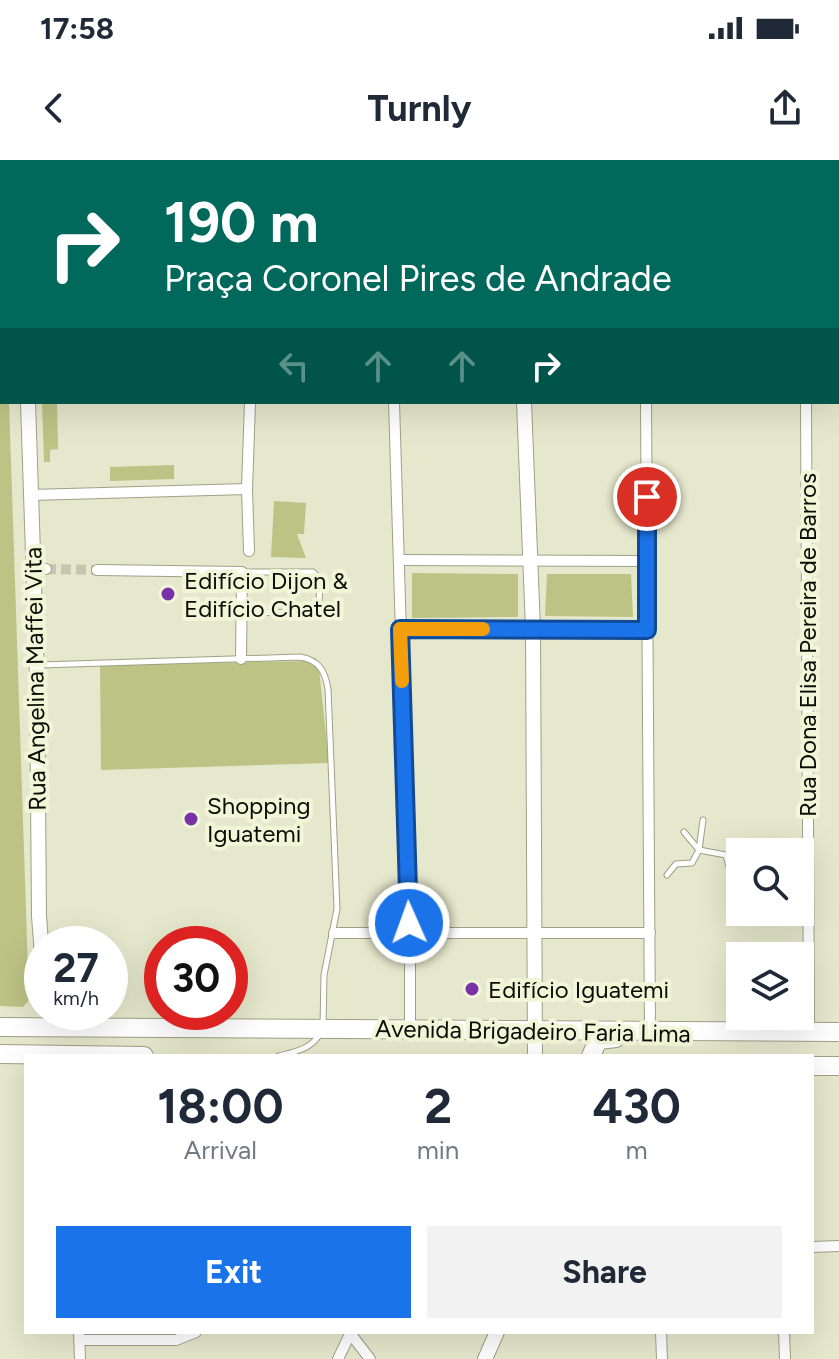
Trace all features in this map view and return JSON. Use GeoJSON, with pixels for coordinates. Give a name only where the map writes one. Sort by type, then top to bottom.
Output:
{"type":"FeatureCollection","features":[{"type":"Feature","properties":{"kind":"highway","name":"Avenida Brigadeiro Faria Lima"},"geometry":{"type":"LineString","coordinates":[[0,1027],[24,1023]]}},
{"type":"Feature","properties":{"kind":"highway","name":"Avenida Brigadeiro Faria Lima"},"geometry":{"type":"LineString","coordinates":[[128,1023],[323,1029],[839,1032]]}},
{"type":"Feature","properties":{"kind":"highway"},"geometry":{"type":"LineString","coordinates":[[592,1054],[598,1040],[618,1038],[625,1032]]}},
{"type":"Feature","properties":{"kind":"highway"},"geometry":{"type":"LineString","coordinates":[[0,1054],[24,1055]]}},
{"type":"Feature","properties":{"kind":"highway"},"geometry":{"type":"LineString","coordinates":[[814,1066],[839,1066]]}},
{"type":"Feature","properties":{"kind":"street","name":"Rua Angelina Maffei Vita"},"geometry":{"type":"LineString","coordinates":[[28,404],[30,495],[40,569],[37,665],[40,926]]}},
{"type":"Feature","properties":{"kind":"street"},"geometry":{"type":"LineString","coordinates":[[249,551],[250,404]]}},
{"type":"Feature","properties":{"kind":"street"},"geometry":{"type":"LineString","coordinates":[[394,404],[410,932],[410,1030]]}},
{"type":"Feature","properties":{"kind":"street"},"geometry":{"type":"LineString","coordinates":[[524,404],[532,561],[535,1054]]}},
{"type":"Feature","properties":{"kind":"street"},"geometry":{"type":"LineString","coordinates":[[646,404],[650,1032]]}},
{"type":"Feature","properties":{"kind":"street","name":"Rua Dona Elisa Pereira de Barros"},"geometry":{"type":"LineString","coordinates":[[806,404],[809,1033]]}},
{"type":"Feature","properties":{"kind":"street"},"geometry":{"type":"LineString","coordinates":[[30,495],[247,489]]}},
{"type":"Feature","properties":{"kind":"street"},"geometry":{"type":"LineString","coordinates":[[399,560],[647,561]]}},
{"type":"Feature","properties":{"kind":"street"},"geometry":{"type":"LineString","coordinates":[[97,570],[242,572],[241,659]]}},
{"type":"Feature","properties":{"kind":"street"},"geometry":{"type":"LineString","coordinates":[[400,629],[647,630]]}},
{"type":"Feature","properties":{"kind":"street"},"geometry":{"type":"LineString","coordinates":[[334,933],[650,933]]}},
{"type":"Feature","properties":{"kind":"street"},"geometry":{"type":"LineString","coordinates":[[814,1247],[839,1246]]}},
{"type":"Feature","properties":{"kind":"street"},"geometry":{"type":"LineString","coordinates":[[80,1359],[80,1336],[176,1340],[191,1334]]}},
{"type":"Feature","properties":{"kind":"street"},"geometry":{"type":"LineString","coordinates":[[338,1359],[350,1334]]}},
{"type":"Feature","properties":{"kind":"street"},"geometry":{"type":"LineString","coordinates":[[351,1334],[370,1359]]}},
{"type":"Feature","properties":{"kind":"street"},"geometry":{"type":"LineString","coordinates":[[485,1359],[496,1334]]}},
{"type":"Feature","properties":{"kind":"street"},"geometry":{"type":"LineString","coordinates":[[661,1334],[662,1359]]}},
{"type":"Feature","properties":{"kind":"street"},"geometry":{"type":"LineString","coordinates":[[784,1334],[785,1359]]}},
{"type":"Feature","properties":{"kind":"lane"},"geometry":{"type":"LineString","coordinates":[[242,572],[313,572],[320,579],[319,605],[315,610],[242,613]]}},
{"type":"Feature","properties":{"kind":"lane"},"geometry":{"type":"LineString","coordinates":[[37,665],[311,659],[325,674],[333,774],[337,909],[324,975],[323,1029],[315,1042],[284,1054]]}},
{"type":"Feature","properties":{"kind":"lane"},"geometry":{"type":"LineString","coordinates":[[667,875],[676,864],[692,863],[699,850],[703,820]]}},
{"type":"Feature","properties":{"kind":"lane"},"geometry":{"type":"LineString","coordinates":[[684,832],[699,850],[726,855]]}},
{"type":"Feature","properties":{"kind":"green space"},"geometry":{"type":"Polygon","coordinates":[[[0,404],[9,404],[27,926],[24,926],[23,1007],[0,1006],[0,404]]]}},
{"type":"Feature","properties":{"kind":"green space"},"geometry":{"type":"Polygon","coordinates":[[[42,404],[57,404],[58,449],[50,450],[50,462],[44,462],[42,404]]]}},
{"type":"Feature","properties":{"kind":"green space"},"geometry":{"type":"Polygon","coordinates":[[[174,465],[174,479],[110,481],[110,467],[174,465]]]}},
{"type":"Feature","properties":{"kind":"green space"},"geometry":{"type":"Polygon","coordinates":[[[274,501],[306,503],[304,534],[297,534],[306,558],[271,557],[274,501]]]}},
{"type":"Feature","properties":{"kind":"green space"},"geometry":{"type":"Polygon","coordinates":[[[412,573],[518,574],[518,617],[412,618],[412,573]]]}},
{"type":"Feature","properties":{"kind":"green space"},"geometry":{"type":"Polygon","coordinates":[[[547,574],[631,574],[633,617],[545,616],[547,574]]]}},
{"type":"Feature","properties":{"kind":"green space"},"geometry":{"type":"Polygon","coordinates":[[[309,661],[319,669],[329,763],[101,770],[100,665],[309,661]]]}},
{"type":"Feature","properties":{"kind":"tunnel"},"geometry":{"type":"LineString","coordinates":[[46,569],[97,570]]}},
{"type":"Feature","properties":{"kind":"slow traffic"},"geometry":{"type":"LineString","coordinates":[[402,681],[400,629],[483,629]]}},
{"type":"Feature","properties":{"kind":"place","name":"Edifício Dijon & Edifício Chatel"},"geometry":{"type":"Point","coordinates":[168,594]}},
{"type":"Feature","properties":{"kind":"place","name":"Shopping Iguatemi"},"geometry":{"type":"Point","coordinates":[191,819]}},
{"type":"Feature","properties":{"kind":"place","name":"Edifício Iguatemi"},"geometry":{"type":"Point","coordinates":[472,989]}},
{"type":"Feature","properties":{"kind":"route"},"geometry":{"type":"LineString","coordinates":[[409,923],[400,629],[647,630],[647,497]]}}]}
